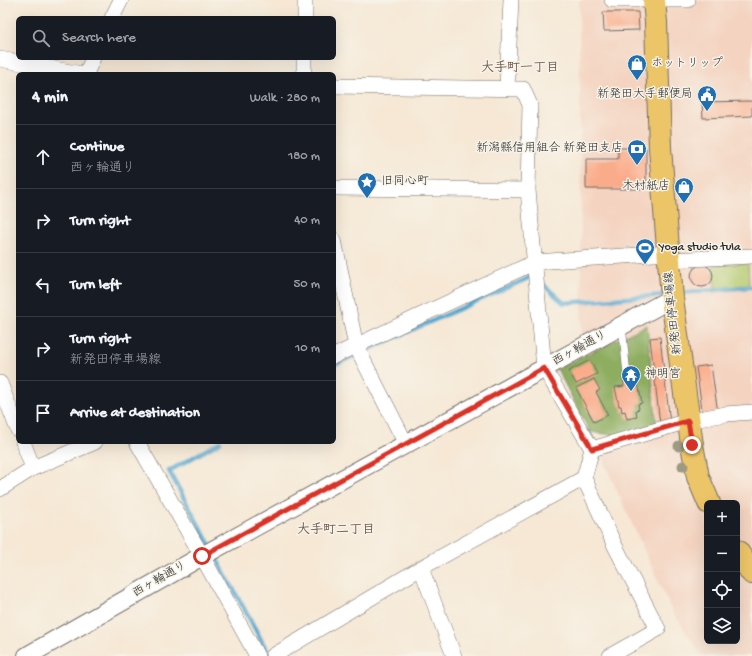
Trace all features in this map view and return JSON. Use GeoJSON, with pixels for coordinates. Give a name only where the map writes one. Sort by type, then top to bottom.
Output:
{"type":"FeatureCollection","features":[{"type":"Feature","properties":{"kind":"main road","name":"新発田停車場線"},"geometry":{"type":"LineString","coordinates":[[654,0],[660,148],[672,298],[688,421],[698,477],[708,500]]}},
{"type":"Feature","properties":{"kind":"main road"},"geometry":{"type":"LineString","coordinates":[[740,555],[752,573]]}},
{"type":"Feature","properties":{"kind":"street"},"geometry":{"type":"LineString","coordinates":[[113,16],[121,0]]}},
{"type":"Feature","properties":{"kind":"street"},"geometry":{"type":"LineString","coordinates":[[304,16],[305,0]]}},
{"type":"Feature","properties":{"kind":"street"},"geometry":{"type":"LineString","coordinates":[[507,88],[511,0]]}},
{"type":"Feature","properties":{"kind":"street"},"geometry":{"type":"LineString","coordinates":[[612,0],[688,0]]}},
{"type":"Feature","properties":{"kind":"street"},"geometry":{"type":"LineString","coordinates":[[0,59],[71,72]]}},
{"type":"Feature","properties":{"kind":"street"},"geometry":{"type":"LineString","coordinates":[[87,72],[92,60]]}},
{"type":"Feature","properties":{"kind":"street"},"geometry":{"type":"LineString","coordinates":[[304,60],[304,72]]}},
{"type":"Feature","properties":{"kind":"street"},"geometry":{"type":"LineString","coordinates":[[336,86],[523,89],[530,105],[528,190],[544,368],[592,449],[584,478],[615,546],[658,629],[610,656]]}},
{"type":"Feature","properties":{"kind":"street"},"geometry":{"type":"LineString","coordinates":[[336,188],[528,190]]}},
{"type":"Feature","properties":{"kind":"street"},"geometry":{"type":"LineString","coordinates":[[336,250],[356,346],[406,444]]}},
{"type":"Feature","properties":{"kind":"street"},"geometry":{"type":"LineString","coordinates":[[336,355],[535,262],[668,257],[752,256]]}},
{"type":"Feature","properties":{"kind":"street","name":"西ヶ輪通り"},"geometry":{"type":"LineString","coordinates":[[27,656],[202,556],[672,298]]}},
{"type":"Feature","properties":{"kind":"street"},"geometry":{"type":"LineString","coordinates":[[0,383],[16,426]]}},
{"type":"Feature","properties":{"kind":"street"},"geometry":{"type":"LineString","coordinates":[[592,449],[688,421],[726,414],[752,412]]}},
{"type":"Feature","properties":{"kind":"street"},"geometry":{"type":"LineString","coordinates":[[24,444],[33,468]]}},
{"type":"Feature","properties":{"kind":"street"},"geometry":{"type":"LineString","coordinates":[[0,489],[33,468],[90,444]]}},
{"type":"Feature","properties":{"kind":"street"},"geometry":{"type":"LineString","coordinates":[[138,444],[257,656]]}},
{"type":"Feature","properties":{"kind":"street"},"geometry":{"type":"LineString","coordinates":[[273,656],[421,568],[584,478]]}},
{"type":"Feature","properties":{"kind":"street"},"geometry":{"type":"LineString","coordinates":[[421,568],[454,656]]}},
{"type":"Feature","properties":{"kind":"lane"},"geometry":{"type":"LineString","coordinates":[[623,334],[628,375]]}},
{"type":"Feature","properties":{"kind":"shaded area"},"geometry":{"type":"Polygon","coordinates":[[[579,0],[752,0],[752,656],[702,656],[672,611],[601,456],[657,428],[646,325],[582,356],[579,0]]]}},
{"type":"Feature","properties":{"kind":"green space"},"geometry":{"type":"Polygon","coordinates":[[[748,263],[749,285],[715,288],[713,265],[748,263]]]}},
{"type":"Feature","properties":{"kind":"green space"},"geometry":{"type":"Polygon","coordinates":[[[647,325],[657,428],[621,436],[590,432],[557,369],[647,325]]]}},
{"type":"Feature","properties":{"kind":"building"},"geometry":{"type":"Polygon","coordinates":[[[603,12],[638,12],[639,30],[604,31],[603,12]]]}},
{"type":"Feature","properties":{"kind":"building"},"geometry":{"type":"Polygon","coordinates":[[[752,101],[752,116],[703,118],[702,102],[752,101]]]}},
{"type":"Feature","properties":{"kind":"building"},"geometry":{"type":"Polygon","coordinates":[[[618,148],[646,148],[646,189],[586,189],[586,159],[618,159],[618,148]]]}},
{"type":"Feature","properties":{"kind":"building"},"geometry":{"type":"Polygon","coordinates":[[[702,265],[706,266],[712,272],[712,280],[706,286],[702,287],[698,286],[692,280],[691,276],[692,272],[698,266],[702,265]]]}},
{"type":"Feature","properties":{"kind":"building"},"geometry":{"type":"Polygon","coordinates":[[[660,337],[670,423],[660,424],[650,338],[660,337]]]}},
{"type":"Feature","properties":{"kind":"building"},"geometry":{"type":"Polygon","coordinates":[[[590,360],[597,374],[576,384],[569,371],[590,360]]]}},
{"type":"Feature","properties":{"kind":"building"},"geometry":{"type":"Polygon","coordinates":[[[711,365],[718,413],[703,416],[696,367],[711,365]]]}},
{"type":"Feature","properties":{"kind":"building"},"geometry":{"type":"Polygon","coordinates":[[[633,377],[634,383],[638,383],[642,403],[638,404],[639,409],[636,410],[637,417],[627,419],[625,411],[622,412],[621,406],[619,406],[615,387],[624,386],[623,378],[633,377]]]}},
{"type":"Feature","properties":{"kind":"building"},"geometry":{"type":"Polygon","coordinates":[[[594,379],[600,390],[596,392],[608,415],[594,422],[576,388],[594,379]]]}},
{"type":"Feature","properties":{"kind":"waterway"},"geometry":{"type":"LineString","coordinates":[[336,364],[533,276]]}},
{"type":"Feature","properties":{"kind":"waterway"},"geometry":{"type":"LineString","coordinates":[[540,282],[564,303],[665,295]]}},
{"type":"Feature","properties":{"kind":"waterway"},"geometry":{"type":"LineString","coordinates":[[678,293],[752,287]]}},
{"type":"Feature","properties":{"kind":"waterway"},"geometry":{"type":"LineString","coordinates":[[211,547],[169,471],[216,444]]}},
{"type":"Feature","properties":{"kind":"waterway"},"geometry":{"type":"LineString","coordinates":[[214,554],[270,656]]}},
{"type":"Feature","properties":{"kind":"place","name":"ホットリップ"},"geometry":{"type":"Point","coordinates":[637,81]}},
{"type":"Feature","properties":{"kind":"place","name":"新発田大手郵便局"},"geometry":{"type":"Point","coordinates":[707,112]}},
{"type":"Feature","properties":{"kind":"place","name":"新潟縣信用組合 新発田支店"},"geometry":{"type":"Point","coordinates":[637,166]}},
{"type":"Feature","properties":{"kind":"place","name":"旧同心町"},"geometry":{"type":"Point","coordinates":[367,199]}},
{"type":"Feature","properties":{"kind":"place","name":"木村紙店"},"geometry":{"type":"Point","coordinates":[684,204]}},
{"type":"Feature","properties":{"kind":"place","name":"Yoga studio tula"},"geometry":{"type":"Point","coordinates":[645,265]}},
{"type":"Feature","properties":{"kind":"place","name":"神明宮"},"geometry":{"type":"Point","coordinates":[631,392]}},
{"type":"Feature","properties":{"kind":"district","name":"大手町一丁目"},"geometry":{"type":"Point","coordinates":[520,68]}},
{"type":"Feature","properties":{"kind":"district","name":"大手町二丁目"},"geometry":{"type":"Point","coordinates":[336,530]}},
{"type":"Feature","properties":{"kind":"route"},"geometry":{"type":"LineString","coordinates":[[202,556],[544,368],[592,449],[688,421],[692,445]]}}]}
